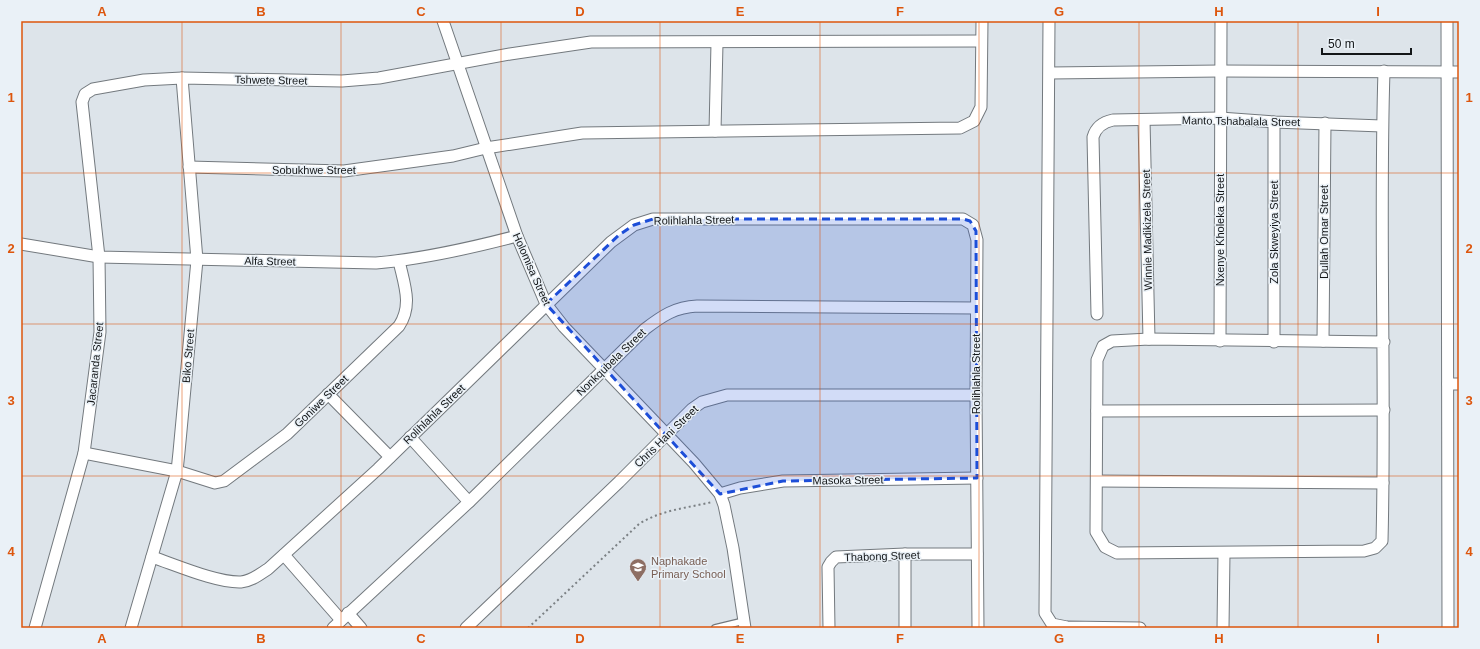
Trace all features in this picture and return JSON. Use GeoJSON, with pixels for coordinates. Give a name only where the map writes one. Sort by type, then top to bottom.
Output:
{"type":"FeatureCollection","features":[{"type":"Feature","properties":{"kind":"street","name":"Holomisa Street"},"geometry":{"type":"LineString","coordinates":[[443,21],[517,236],[546,304],[564,327],[667,435],[721,497],[733,548],[745,625]]}},
{"type":"Feature","properties":{"kind":"street","name":"Sobukhwe Street"},"geometry":{"type":"LineString","coordinates":[[189,167],[344,171],[453,156],[486,148],[582,132],[896,130],[964,127],[974,121],[981,108],[982,21]]}},
{"type":"Feature","properties":{"kind":"street"},"geometry":{"type":"LineString","coordinates":[[1049,21],[1050,73],[1045,613],[1052,624],[1067,627],[1140,628]]}},
{"type":"Feature","properties":{"kind":"street","name":"Nxenye Kholeka Street"},"geometry":{"type":"LineString","coordinates":[[1220,341],[1221,21]]}},
{"type":"Feature","properties":{"kind":"street"},"geometry":{"type":"LineString","coordinates":[[1447,21],[1454,384],[1448,628]]}},
{"type":"Feature","properties":{"kind":"street","name":"Tshwete Street"},"geometry":{"type":"LineString","coordinates":[[85,94],[100,86],[144,80],[182,78],[342,81],[379,78],[458,65],[510,54],[591,42],[717,43],[981,41]]}},
{"type":"Feature","properties":{"kind":"street"},"geometry":{"type":"LineString","coordinates":[[715,131],[717,43]]}},
{"type":"Feature","properties":{"kind":"street"},"geometry":{"type":"LineString","coordinates":[[1050,73],[1220,71],[1459,72]]}},
{"type":"Feature","properties":{"kind":"street"},"geometry":{"type":"LineString","coordinates":[[1384,71],[1382,126],[1384,342],[1382,541],[1375,548],[1364,551],[1117,553],[1105,547],[1096,532],[1097,360],[1104,346],[1112,341],[1150,339],[1274,342],[1384,342]]}},
{"type":"Feature","properties":{"kind":"street","name":"Biko Street"},"geometry":{"type":"LineString","coordinates":[[131,628],[177,471],[197,260],[182,78]]}},
{"type":"Feature","properties":{"kind":"street","name":"Jacaranda Street"},"geometry":{"type":"LineString","coordinates":[[35,628],[84,453],[100,332],[99,257],[91,172],[82,102],[85,94]]}},
{"type":"Feature","properties":{"kind":"street","name":"Manto Tshabalala Street"},"geometry":{"type":"LineString","coordinates":[[1097,314],[1093,137],[1096,129],[1101,124],[1113,120],[1220,118],[1274,122],[1382,126]]}},
{"type":"Feature","properties":{"kind":"street","name":"Winnie Madikizela Street"},"geometry":{"type":"LineString","coordinates":[[1144,120],[1150,339]]}},
{"type":"Feature","properties":{"kind":"street","name":"Zola Skweyiya Street"},"geometry":{"type":"LineString","coordinates":[[1274,122],[1274,342]]}},
{"type":"Feature","properties":{"kind":"street","name":"Dullah Omar Street"},"geometry":{"type":"LineString","coordinates":[[1323,341],[1325,123]]}},
{"type":"Feature","properties":{"kind":"street","name":"Rolihlahla Street"},"geometry":{"type":"LineString","coordinates":[[152,557],[223,580],[241,582],[252,580],[268,569],[390,457],[546,304],[618,236],[634,225],[653,219],[963,219],[970,221],[976,231],[978,628]]}},
{"type":"Feature","properties":{"kind":"street","name":"Alfa Street"},"geometry":{"type":"LineString","coordinates":[[21,244],[99,257],[331,263],[399,261],[480,246],[517,236]]}},
{"type":"Feature","properties":{"kind":"street","name":"Goniwe Street"},"geometry":{"type":"LineString","coordinates":[[84,453],[177,471],[215,483],[224,481],[287,434],[392,333],[403,320],[406,313],[407,296],[399,261]]}},
{"type":"Feature","properties":{"kind":"street","name":"Nonkqubela Street"},"geometry":{"type":"LineString","coordinates":[[341,621],[469,502],[645,329],[668,312],[685,307],[976,308]]}},
{"type":"Feature","properties":{"kind":"street"},"geometry":{"type":"LineString","coordinates":[[328,394],[390,457]]}},
{"type":"Feature","properties":{"kind":"street","name":"Chris Hani Street"},"geometry":{"type":"LineString","coordinates":[[466,628],[667,435],[692,409],[702,402],[727,395],[976,395]]}},
{"type":"Feature","properties":{"kind":"street"},"geometry":{"type":"LineString","coordinates":[[1097,411],[1384,410]]}},
{"type":"Feature","properties":{"kind":"street"},"geometry":{"type":"LineString","coordinates":[[410,437],[469,502]]}},
{"type":"Feature","properties":{"kind":"street","name":"Masoka Street"},"geometry":{"type":"LineString","coordinates":[[721,497],[740,488],[783,481],[977,478]]}},
{"type":"Feature","properties":{"kind":"street"},"geometry":{"type":"LineString","coordinates":[[1097,480],[1383,483]]}},
{"type":"Feature","properties":{"kind":"street"},"geometry":{"type":"LineString","coordinates":[[1223,628],[1224,553]]}},
{"type":"Feature","properties":{"kind":"street"},"geometry":{"type":"LineString","coordinates":[[905,554],[905,628]]}},
{"type":"Feature","properties":{"kind":"street","name":"Thabong Street"},"geometry":{"type":"LineString","coordinates":[[829,628],[828,568],[831,562],[841,557],[905,554],[977,554]]}},
{"type":"Feature","properties":{"kind":"street"},"geometry":{"type":"LineString","coordinates":[[284,555],[341,621],[361,628]]}},
{"type":"Feature","properties":{"kind":"lane"},"geometry":{"type":"LineString","coordinates":[[715,628],[745,625]]}},
{"type":"Feature","properties":{"kind":"path"},"geometry":{"type":"LineString","coordinates":[[528,628],[639,524],[649,517],[721,497]]}},
{"type":"Feature","properties":{"kind":"highlighted area"},"geometry":{"type":"Polygon","coordinates":[[[653,219],[963,219],[970,221],[976,231],[977,478],[783,481],[720,494],[546,304],[619,235],[634,225],[653,219]]]}},
{"type":"Feature","properties":{"kind":"place","name":"Naphakade Primary School"},"geometry":{"type":"Point","coordinates":[638,582]}}]}
